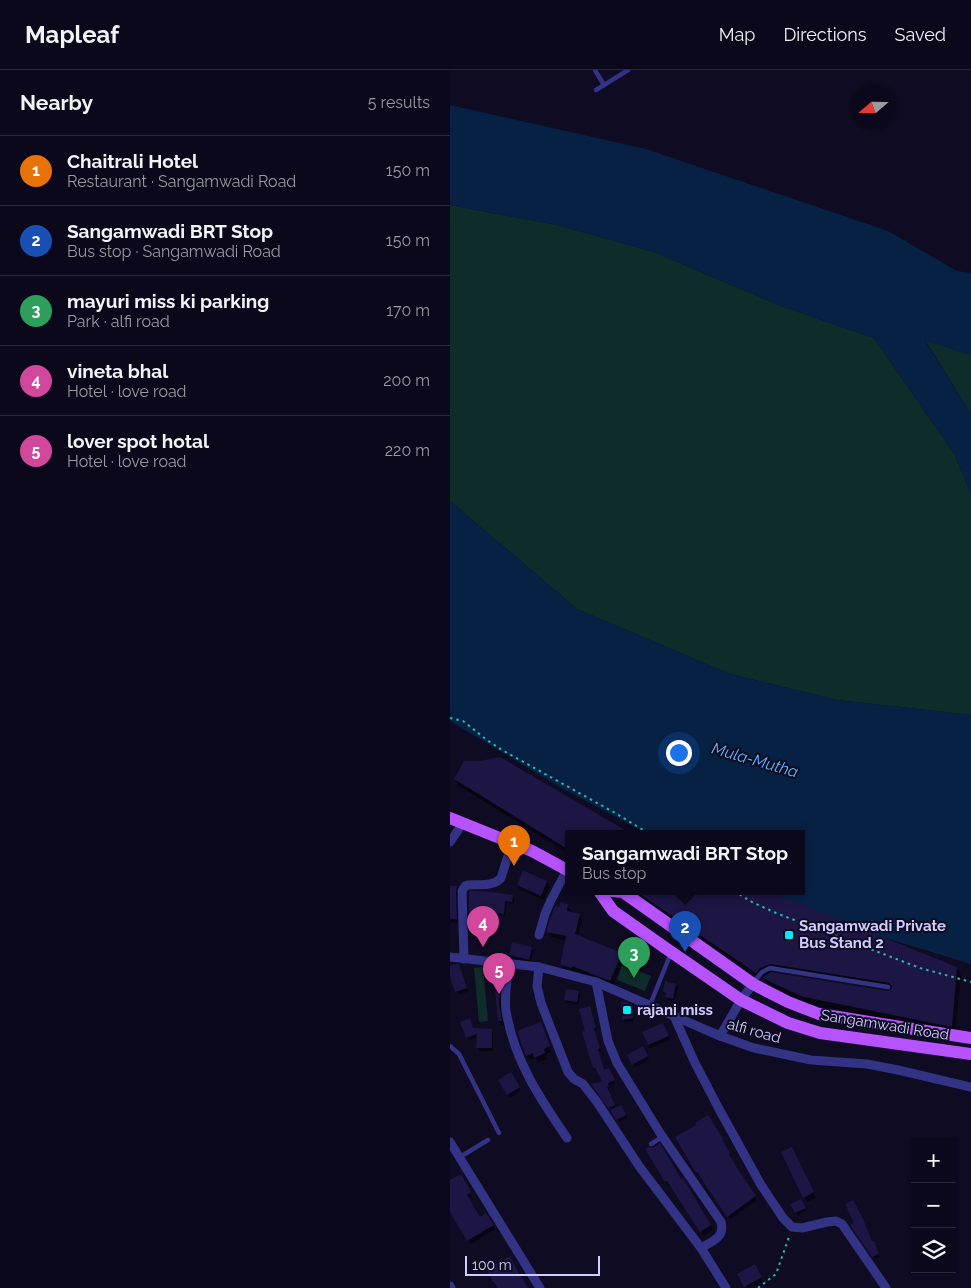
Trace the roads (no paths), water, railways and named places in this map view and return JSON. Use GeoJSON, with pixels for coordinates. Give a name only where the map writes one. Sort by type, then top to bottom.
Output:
{"type":"FeatureCollection","features":[{"type":"Feature","properties":{"kind":"main road"},"geometry":{"type":"LineString","coordinates":[[450,818],[532,850],[565,869]]}},
{"type":"Feature","properties":{"kind":"main road","name":"Sangamwadi Road"},"geometry":{"type":"LineString","coordinates":[[602,895],[613,911],[741,1000],[788,1022],[820,1033],[971,1054]]}},
{"type":"Feature","properties":{"kind":"main road","name":"Sangamwadi Road"},"geometry":{"type":"LineString","coordinates":[[627,895],[753,984],[788,1002],[819,1014],[971,1038]]}},
{"type":"Feature","properties":{"kind":"street"},"geometry":{"type":"LineString","coordinates":[[450,842],[463,823]]}},
{"type":"Feature","properties":{"kind":"street"},"geometry":{"type":"LineString","coordinates":[[464,959],[462,891],[468,885],[497,882],[501,878],[512,842]]}},
{"type":"Feature","properties":{"kind":"street"},"geometry":{"type":"LineString","coordinates":[[539,935],[548,907],[558,884],[565,875]]}},
{"type":"Feature","properties":{"kind":"street","name":"alfi road"},"geometry":{"type":"LineString","coordinates":[[450,957],[539,967],[596,982],[720,1036],[754,1048],[812,1060],[867,1064],[971,1086]]}},
{"type":"Feature","properties":{"kind":"street"},"geometry":{"type":"LineString","coordinates":[[510,963],[506,988],[506,1009],[514,1041],[529,1078],[567,1138]]}},
{"type":"Feature","properties":{"kind":"street"},"geometry":{"type":"LineString","coordinates":[[539,967],[537,986],[541,1003],[568,1072],[574,1079],[583,1084],[597,1102],[639,1166],[701,1248],[726,1288]]}},
{"type":"Feature","properties":{"kind":"street"},"geometry":{"type":"LineString","coordinates":[[596,982],[608,1041],[617,1063],[663,1137],[721,1222],[723,1230],[720,1235],[701,1248]]}},
{"type":"Feature","properties":{"kind":"street"},"geometry":{"type":"LineString","coordinates":[[720,1036],[741,1000],[753,984]]}},
{"type":"Feature","properties":{"kind":"street"},"geometry":{"type":"LineString","coordinates":[[674,1016],[694,1061],[719,1109],[783,1218],[792,1227],[802,1228],[836,1221],[842,1224],[886,1288]]}},
{"type":"Feature","properties":{"kind":"street"},"geometry":{"type":"LineString","coordinates":[[450,1142],[540,1288]]}},
{"type":"Feature","properties":{"kind":"lane"},"geometry":{"type":"LineString","coordinates":[[595,70],[604,85]]}},
{"type":"Feature","properties":{"kind":"lane"},"geometry":{"type":"LineString","coordinates":[[596,90],[628,70]]}},
{"type":"Feature","properties":{"kind":"lane"},"geometry":{"type":"LineString","coordinates":[[650,1005],[671,952]]}},
{"type":"Feature","properties":{"kind":"lane"},"geometry":{"type":"LineString","coordinates":[[753,984],[762,972],[770,968],[888,987]]}},
{"type":"Feature","properties":{"kind":"lane"},"geometry":{"type":"LineString","coordinates":[[450,1046],[459,1054],[499,1133]]}},
{"type":"Feature","properties":{"kind":"lane"},"geometry":{"type":"LineString","coordinates":[[651,1144],[663,1137]]}},
{"type":"Feature","properties":{"kind":"lane"},"geometry":{"type":"LineString","coordinates":[[460,1157],[488,1140]]}},
{"type":"Feature","properties":{"kind":"water"},"geometry":{"type":"Polygon","coordinates":[[[450,105],[646,149],[888,231],[957,271],[971,273],[971,355],[925,341],[971,414],[971,494],[955,455],[874,338],[781,306],[654,252],[557,225],[450,205],[450,105]]]}},
{"type":"Feature","properties":{"kind":"water","name":"Mula-Mutha"},"geometry":{"type":"Polygon","coordinates":[[[450,501],[577,609],[730,674],[837,700],[971,715],[971,964],[859,930],[778,895],[805,895],[805,830],[640,830],[558,786],[450,721],[450,501]]]}},
{"type":"Feature","properties":{"kind":"place","name":"Chaitrali Hotel"},"geometry":{"type":"Point","coordinates":[514,866]}},
{"type":"Feature","properties":{"kind":"place","name":"Sangamwadi Private Bus Stand 2"},"geometry":{"type":"Point","coordinates":[789,935]}},
{"type":"Feature","properties":{"kind":"place","name":"vineta bhal"},"geometry":{"type":"Point","coordinates":[483,947]}},
{"type":"Feature","properties":{"kind":"place","name":"Sangamwadi BRT Stop"},"geometry":{"type":"Point","coordinates":[685,952]}},
{"type":"Feature","properties":{"kind":"place","name":"mayuri miss ki parking"},"geometry":{"type":"Point","coordinates":[634,978]}},
{"type":"Feature","properties":{"kind":"place","name":"lover spot hotal"},"geometry":{"type":"Point","coordinates":[499,994]}},
{"type":"Feature","properties":{"kind":"place","name":"rajani miss"},"geometry":{"type":"Point","coordinates":[627,1010]}}]}
